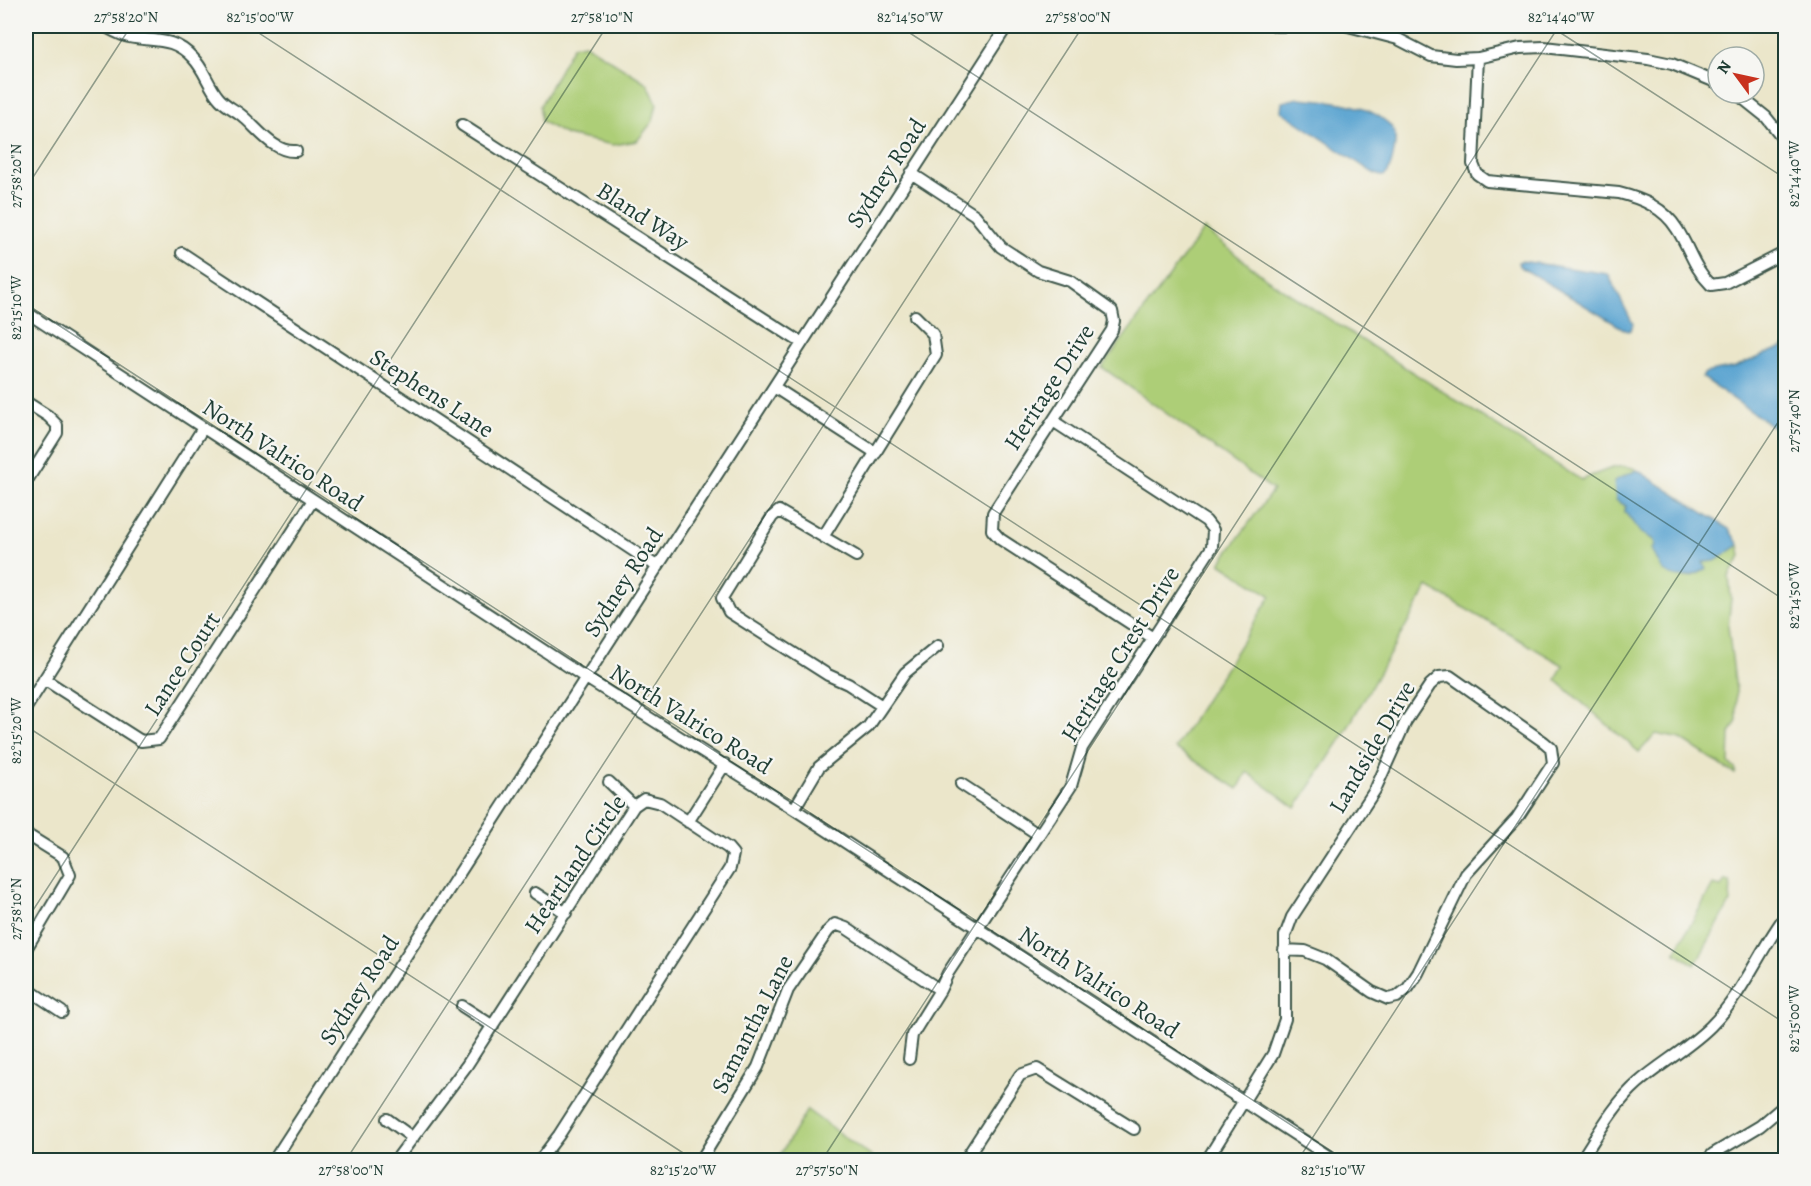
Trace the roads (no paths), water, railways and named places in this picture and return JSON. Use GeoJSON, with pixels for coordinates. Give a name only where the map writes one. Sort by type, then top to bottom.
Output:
{"type":"FeatureCollection","features":[{"type":"Feature","properties":{"kind":"street"},"geometry":{"type":"LineString","coordinates":[[104,26],[125,36],[163,40],[184,50],[201,67],[223,103],[276,145],[288,151],[296,151]]}},
{"type":"Feature","properties":{"kind":"street","name":"Sydney Road"},"geometry":{"type":"LineString","coordinates":[[274,1161],[1007,26]]}},
{"type":"Feature","properties":{"kind":"street"},"geometry":{"type":"LineString","coordinates":[[1276,26],[1292,26]]}},
{"type":"Feature","properties":{"kind":"street"},"geometry":{"type":"LineString","coordinates":[[1348,26],[1398,39],[1431,56],[1456,59],[1478,58],[1520,48],[1544,47],[1648,59],[1672,64],[1706,78]]}},
{"type":"Feature","properties":{"kind":"street"},"geometry":{"type":"LineString","coordinates":[[1478,58],[1473,164],[1477,174],[1487,181],[1619,193],[1640,198],[1659,209],[1677,229],[1701,275],[1711,285],[1725,283],[1785,252]]}},
{"type":"Feature","properties":{"kind":"street"},"geometry":{"type":"LineString","coordinates":[[1751,105],[1766,117],[1785,142]]}},
{"type":"Feature","properties":{"kind":"street","name":"Bland Way"},"geometry":{"type":"LineString","coordinates":[[462,125],[802,343]]}},
{"type":"Feature","properties":{"kind":"street","name":"Heritage Drive"},"geometry":{"type":"LineString","coordinates":[[911,173],[975,215],[1001,247],[1038,271],[1070,281],[1112,311],[1114,321],[1112,330],[993,513],[992,530],[1000,539],[1153,638]]}},
{"type":"Feature","properties":{"kind":"street","name":"Stephens Lane"},"geometry":{"type":"LineString","coordinates":[[182,253],[658,567]]}},
{"type":"Feature","properties":{"kind":"street","name":"North Valrico Road"},"geometry":{"type":"LineString","coordinates":[[26,312],[586,678],[728,766],[1334,1161]]}},
{"type":"Feature","properties":{"kind":"street"},"geometry":{"type":"LineString","coordinates":[[823,537],[936,355],[933,334],[915,316]]}},
{"type":"Feature","properties":{"kind":"street"},"geometry":{"type":"LineString","coordinates":[[774,387],[876,453]]}},
{"type":"Feature","properties":{"kind":"street"},"geometry":{"type":"LineString","coordinates":[[26,402],[48,416],[57,425],[57,433],[26,482]]}},
{"type":"Feature","properties":{"kind":"street","name":"Heritage Crest Drive"},"geometry":{"type":"LineString","coordinates":[[909,1059],[912,1035],[948,973],[1071,786],[1082,748],[1212,547],[1213,530],[1206,521],[1053,421]]}},
{"type":"Feature","properties":{"kind":"street"},"geometry":{"type":"LineString","coordinates":[[26,708],[203,428]]}},
{"type":"Feature","properties":{"kind":"street","name":"Lance Court"},"geometry":{"type":"LineString","coordinates":[[44,679],[141,741],[159,739],[313,500]]}},
{"type":"Feature","properties":{"kind":"street"},"geometry":{"type":"LineString","coordinates":[[856,556],[778,512],[772,517],[722,598],[729,612],[828,675],[848,684],[882,706]]}},
{"type":"Feature","properties":{"kind":"street"},"geometry":{"type":"LineString","coordinates":[[794,809],[819,767],[868,727],[905,673],[938,646]]}},
{"type":"Feature","properties":{"kind":"street","name":"Landside Drive"},"geometry":{"type":"LineString","coordinates":[[1207,1161],[1273,1054],[1285,1019],[1284,950],[1285,936],[1292,917],[1375,790],[1406,721],[1430,685],[1439,676],[1450,676],[1456,679],[1551,748],[1553,763],[1517,818],[1466,874],[1418,973],[1408,988],[1397,997],[1388,999],[1372,992],[1325,959],[1305,951],[1284,950]]}},
{"type":"Feature","properties":{"kind":"street"},"geometry":{"type":"LineString","coordinates":[[691,824],[728,766]]}},
{"type":"Feature","properties":{"kind":"street"},"geometry":{"type":"LineString","coordinates":[[609,782],[634,806]]}},
{"type":"Feature","properties":{"kind":"street"},"geometry":{"type":"LineString","coordinates":[[961,784],[1039,835]]}},
{"type":"Feature","properties":{"kind":"street","name":"Heartland Circle"},"geometry":{"type":"LineString","coordinates":[[396,1161],[467,1065],[634,806],[644,799],[660,803],[728,848],[733,854],[730,868],[559,1136],[540,1161]]}},
{"type":"Feature","properties":{"kind":"street"},"geometry":{"type":"LineString","coordinates":[[26,834],[63,858],[70,875],[26,949]]}},
{"type":"Feature","properties":{"kind":"street"},"geometry":{"type":"LineString","coordinates":[[535,893],[566,913]]}},
{"type":"Feature","properties":{"kind":"street"},"geometry":{"type":"LineString","coordinates":[[1581,1161],[1618,1103],[1637,1084],[1686,1048],[1712,1025],[1740,988],[1785,915]]}},
{"type":"Feature","properties":{"kind":"street","name":"Samantha Lane"},"geometry":{"type":"LineString","coordinates":[[700,1161],[759,1067],[788,990],[828,930],[835,924],[846,928],[940,990]]}},
{"type":"Feature","properties":{"kind":"street"},"geometry":{"type":"LineString","coordinates":[[26,988],[62,1012]]}},
{"type":"Feature","properties":{"kind":"street"},"geometry":{"type":"LineString","coordinates":[[462,1006],[493,1026]]}},
{"type":"Feature","properties":{"kind":"street"},"geometry":{"type":"LineString","coordinates":[[979,1161],[967,1157],[1020,1075],[1037,1069],[1134,1129]]}},
{"type":"Feature","properties":{"kind":"street"},"geometry":{"type":"LineString","coordinates":[[1707,1161],[1713,1154],[1760,1126],[1785,1104]]}},
{"type":"Feature","properties":{"kind":"street"},"geometry":{"type":"LineString","coordinates":[[387,1119],[413,1138]]}},
{"type":"Feature","properties":{"kind":"water"},"geometry":{"type":"Polygon","coordinates":[[[1298,98],[1357,107],[1379,116],[1388,123],[1394,132],[1395,139],[1393,157],[1387,173],[1382,176],[1372,172],[1281,111],[1282,102],[1298,98]]]}},
{"type":"Feature","properties":{"kind":"water"},"geometry":{"type":"Polygon","coordinates":[[[1518,262],[1608,274],[1633,324],[1631,330],[1627,331],[1519,266],[1518,262]]]}},
{"type":"Feature","properties":{"kind":"water"},"geometry":{"type":"Polygon","coordinates":[[[1785,346],[1785,435],[1702,377],[1705,373],[1735,367],[1785,346]]]}},
{"type":"Feature","properties":{"kind":"water"},"geometry":{"type":"Polygon","coordinates":[[[1637,470],[1729,529],[1739,545],[1715,561],[1703,562],[1706,569],[1696,574],[1680,577],[1664,571],[1652,549],[1655,545],[1654,540],[1640,532],[1625,512],[1626,506],[1616,500],[1614,481],[1637,470]]]}}]}
